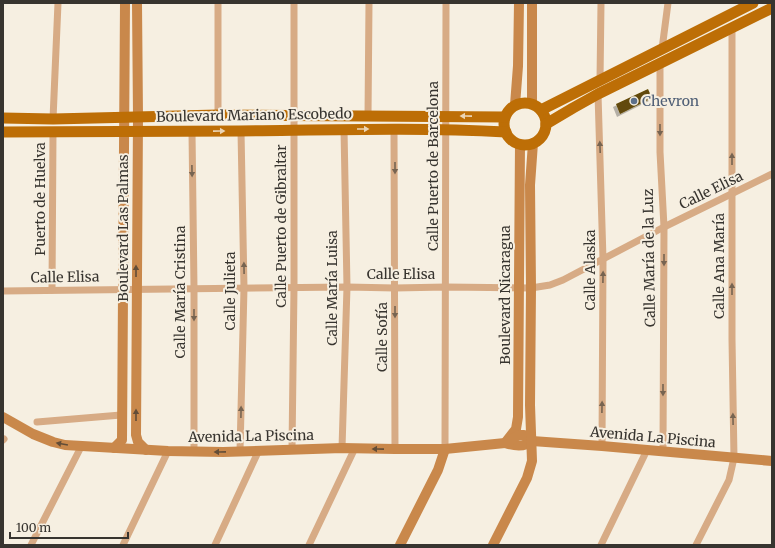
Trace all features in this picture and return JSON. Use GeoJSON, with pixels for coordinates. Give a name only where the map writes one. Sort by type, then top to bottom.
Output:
{"type":"FeatureCollection","features":[{"type":"Feature","properties":{"kind":"main road"},"geometry":{"type":"LineString","coordinates":[[536,107],[600,80],[662,49],[737,7],[753,3]]}},
{"type":"Feature","properties":{"kind":"main road"},"geometry":{"type":"LineString","coordinates":[[546,124],[598,94],[772,8]]}},
{"type":"Feature","properties":{"kind":"main road"},"geometry":{"type":"LineString","coordinates":[[526,102],[536,107],[546,119],[542,136],[533,143],[520,144],[511,140],[504,127],[505,117],[511,108],[515,105],[526,102]]}},
{"type":"Feature","properties":{"kind":"main road","name":"Boulevard Mariano Escobedo"},"geometry":{"type":"LineString","coordinates":[[3,118],[53,119],[218,115],[505,117]]}},
{"type":"Feature","properties":{"kind":"main road","name":"Boulevard Mariano Escobedo"},"geometry":{"type":"LineString","coordinates":[[3,132],[192,132],[394,129],[506,132]]}},
{"type":"Feature","properties":{"kind":"street"},"geometry":{"type":"LineString","coordinates":[[53,119],[58,3]]}},
{"type":"Feature","properties":{"kind":"street","name":"Boulevard Las Palmas"},"geometry":{"type":"LineString","coordinates":[[122,440],[125,3]]}},
{"type":"Feature","properties":{"kind":"street","name":"Boulevard Las Palmas"},"geometry":{"type":"LineString","coordinates":[[137,3],[137,439]]}},
{"type":"Feature","properties":{"kind":"street"},"geometry":{"type":"LineString","coordinates":[[218,3],[218,115]]}},
{"type":"Feature","properties":{"kind":"street","name":"Calle Puerto de Gibraltar"},"geometry":{"type":"LineString","coordinates":[[292,449],[294,288],[294,3]]}},
{"type":"Feature","properties":{"kind":"street"},"geometry":{"type":"LineString","coordinates":[[368,116],[369,3]]}},
{"type":"Feature","properties":{"kind":"street","name":"Calle Puerto de Barcelona"},"geometry":{"type":"LineString","coordinates":[[445,449],[446,3]]}},
{"type":"Feature","properties":{"kind":"street"},"geometry":{"type":"LineString","coordinates":[[515,105],[518,66],[519,3]]}},
{"type":"Feature","properties":{"kind":"street"},"geometry":{"type":"LineString","coordinates":[[532,3],[536,107]]}},
{"type":"Feature","properties":{"kind":"street"},"geometry":{"type":"LineString","coordinates":[[600,80],[601,3]]}},
{"type":"Feature","properties":{"kind":"street"},"geometry":{"type":"LineString","coordinates":[[662,49],[668,3]]}},
{"type":"Feature","properties":{"kind":"street","name":"Calle Ana María"},"geometry":{"type":"LineString","coordinates":[[696,545],[729,480],[734,458],[731,194],[732,27]]}},
{"type":"Feature","properties":{"kind":"street","name":"Calle María de la Luz"},"geometry":{"type":"LineString","coordinates":[[660,63],[660,152],[664,227],[663,452]]}},
{"type":"Feature","properties":{"kind":"street","name":"Calle Alaska"},"geometry":{"type":"LineString","coordinates":[[598,94],[604,259],[602,446]]}},
{"type":"Feature","properties":{"kind":"street","name":"Calle María Luisa"},"geometry":{"type":"LineString","coordinates":[[342,448],[347,287],[344,129]]}},
{"type":"Feature","properties":{"kind":"street","name":"Calle Sofía"},"geometry":{"type":"LineString","coordinates":[[394,129],[395,449]]}},
{"type":"Feature","properties":{"kind":"street","name":"Calle Julieta"},"geometry":{"type":"LineString","coordinates":[[240,451],[244,288],[242,131]]}},
{"type":"Feature","properties":{"kind":"street","name":"Puerto de Huelva"},"geometry":{"type":"LineString","coordinates":[[52,290],[53,132]]}},
{"type":"Feature","properties":{"kind":"street","name":"Calle María Cristina"},"geometry":{"type":"LineString","coordinates":[[192,132],[194,452]]}},
{"type":"Feature","properties":{"kind":"street","name":"Boulevard Nicaragua"},"geometry":{"type":"LineString","coordinates":[[493,545],[530,469],[532,461],[530,411],[530,185],[533,143]]}},
{"type":"Feature","properties":{"kind":"street","name":"Boulevard Nicaragua"},"geometry":{"type":"LineString","coordinates":[[505,442],[516,429],[518,417],[520,144]]}},
{"type":"Feature","properties":{"kind":"street","name":"Calle Elisa"},"geometry":{"type":"LineString","coordinates":[[3,291],[347,287],[531,288],[555,284],[664,227],[772,174]]}},
{"type":"Feature","properties":{"kind":"street"},"geometry":{"type":"LineString","coordinates":[[37,422],[121,415]]}},
{"type":"Feature","properties":{"kind":"street","name":"Avenida La Piscina"},"geometry":{"type":"LineString","coordinates":[[3,417],[33,434],[53,442],[81,447],[194,452],[342,448],[445,449],[505,442],[519,435],[524,435],[532,441],[772,462]]}},
{"type":"Feature","properties":{"kind":"street"},"geometry":{"type":"LineString","coordinates":[[114,448],[122,440],[130,443],[137,439],[146,450]]}},
{"type":"Feature","properties":{"kind":"street"},"geometry":{"type":"LineString","coordinates":[[31,545],[81,447]]}},
{"type":"Feature","properties":{"kind":"street"},"geometry":{"type":"LineString","coordinates":[[309,545],[355,448]]}},
{"type":"Feature","properties":{"kind":"street"},"geometry":{"type":"LineString","coordinates":[[400,545],[438,470],[445,449]]}},
{"type":"Feature","properties":{"kind":"street"},"geometry":{"type":"LineString","coordinates":[[214,545],[259,450]]}},
{"type":"Feature","properties":{"kind":"street"},"geometry":{"type":"LineString","coordinates":[[601,545],[647,450]]}},
{"type":"Feature","properties":{"kind":"street"},"geometry":{"type":"LineString","coordinates":[[123,545],[168,451]]}},
{"type":"Feature","properties":{"kind":"building","name":"Chevron"},"geometry":{"type":"Polygon","coordinates":[[[648,89],[652,98],[620,114],[616,104],[648,89]]]}},
{"type":"Feature","properties":{"kind":"place","name":"Chevron"},"geometry":{"type":"Point","coordinates":[634,101]}}]}
